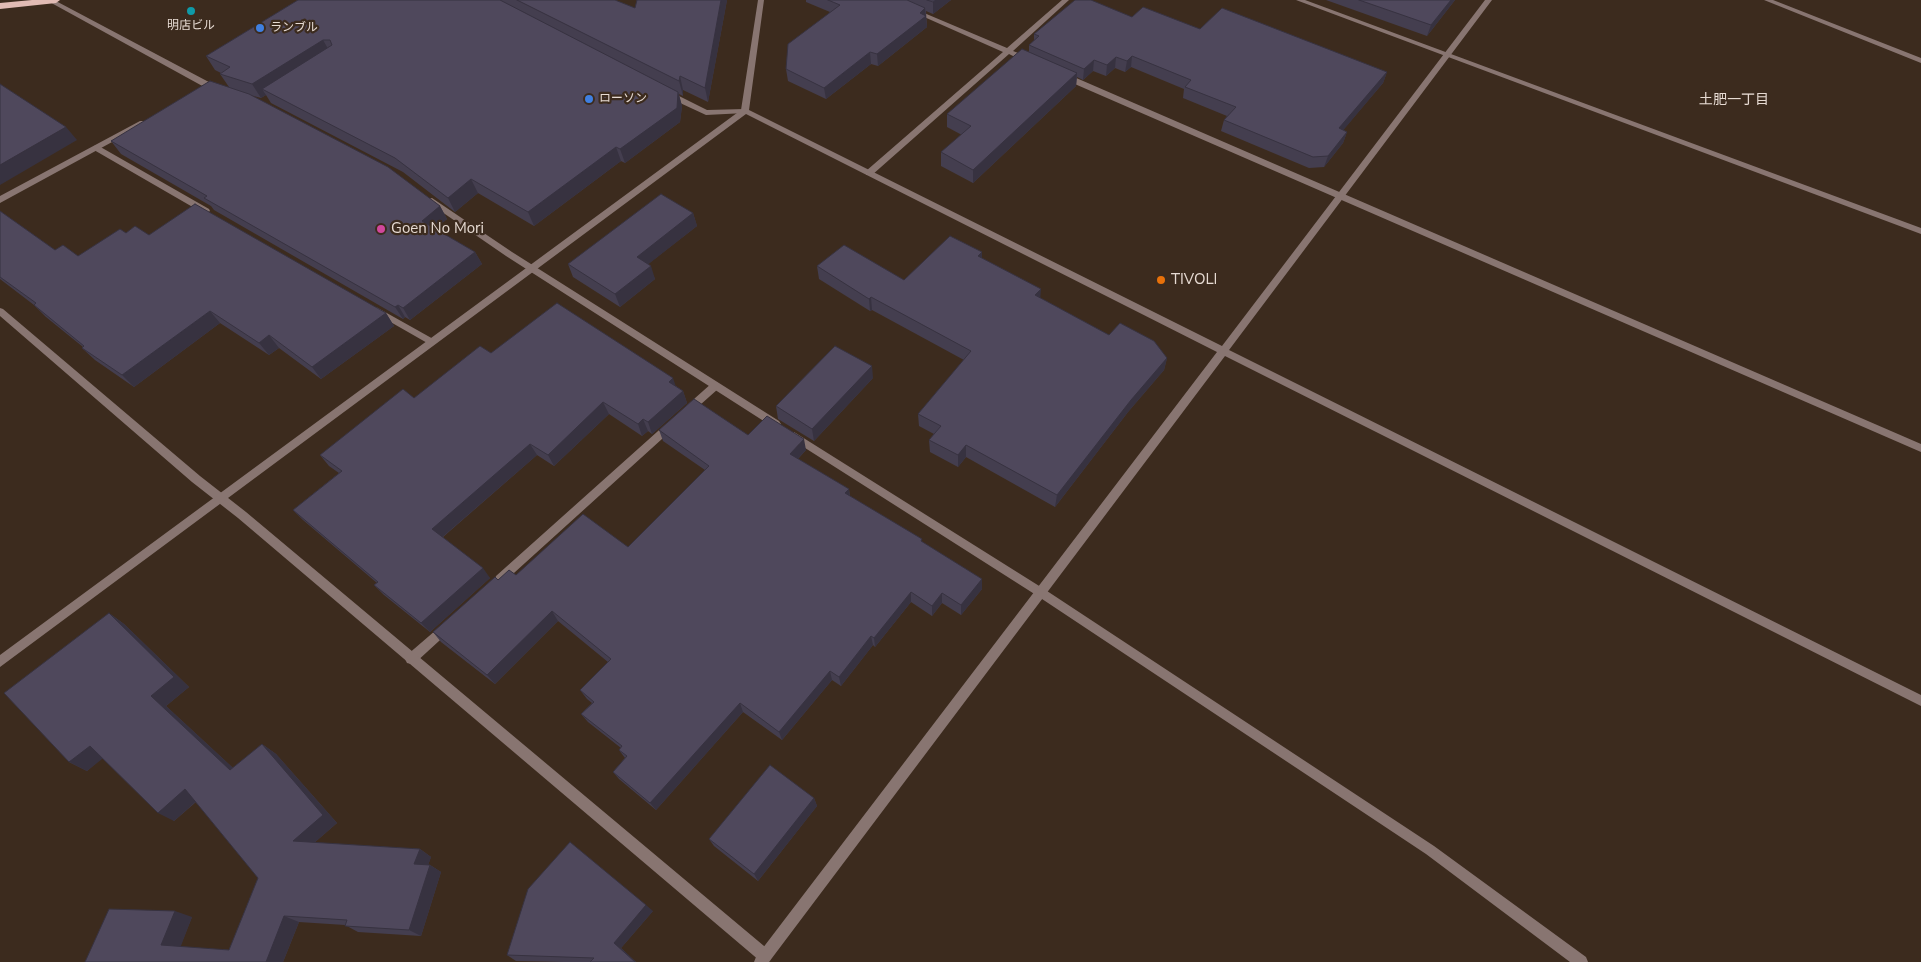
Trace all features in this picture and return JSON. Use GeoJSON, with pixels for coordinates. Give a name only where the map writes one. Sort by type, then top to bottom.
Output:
{"type":"FeatureCollection","features":[{"type":"Feature","properties":{"kind":"main road"},"geometry":{"type":"LineString","coordinates":[[0,6],[52,0]]}},
{"type":"Feature","properties":{"kind":"street"},"geometry":{"type":"LineString","coordinates":[[52,0],[205,88],[226,92]]}},
{"type":"Feature","properties":{"kind":"street"},"geometry":{"type":"LineString","coordinates":[[0,662],[745,111],[761,0]]}},
{"type":"Feature","properties":{"kind":"street"},"geometry":{"type":"LineString","coordinates":[[869,173],[1066,0]]}},
{"type":"Feature","properties":{"kind":"street"},"geometry":{"type":"LineString","coordinates":[[1299,0],[1921,232]]}},
{"type":"Feature","properties":{"kind":"street"},"geometry":{"type":"LineString","coordinates":[[0,312],[763,959],[1489,0]]}},
{"type":"Feature","properties":{"kind":"street"},"geometry":{"type":"LineString","coordinates":[[1768,0],[1921,61]]}},
{"type":"Feature","properties":{"kind":"street"},"geometry":{"type":"LineString","coordinates":[[908,8],[1035,63]]}},
{"type":"Feature","properties":{"kind":"street"},"geometry":{"type":"LineString","coordinates":[[1053,71],[1921,448]]}},
{"type":"Feature","properties":{"kind":"street"},"geometry":{"type":"LineString","coordinates":[[662,90],[706,113],[745,111],[1921,701]]}},
{"type":"Feature","properties":{"kind":"street"},"geometry":{"type":"LineString","coordinates":[[0,200],[149,119]]}},
{"type":"Feature","properties":{"kind":"street"},"geometry":{"type":"LineString","coordinates":[[97,148],[217,218]]}},
{"type":"Feature","properties":{"kind":"street"},"geometry":{"type":"LineString","coordinates":[[420,192],[456,219],[532,269],[1040,592],[1430,850],[1581,962]]}},
{"type":"Feature","properties":{"kind":"street"},"geometry":{"type":"LineString","coordinates":[[364,303],[432,342]]}},
{"type":"Feature","properties":{"kind":"street"},"geometry":{"type":"LineString","coordinates":[[492,586],[715,386]]}},
{"type":"Feature","properties":{"kind":"street"},"geometry":{"type":"LineString","coordinates":[[411,659],[455,619]]}},
{"type":"Feature","properties":{"kind":"building"},"geometry":{"type":"Polygon","coordinates":[[[298,0],[500,0],[678,92],[677,108],[620,149],[616,147],[528,212],[471,179],[448,198],[395,158],[262,89],[332,45],[330,40],[323,40],[252,84],[220,74],[230,67],[206,56],[298,0]]]}},
{"type":"Feature","properties":{"kind":"building"},"geometry":{"type":"Polygon","coordinates":[[[517,0],[615,0],[635,8],[637,0],[721,0],[705,88],[680,76],[679,81],[517,0]]]}},
{"type":"Feature","properties":{"kind":"building"},"geometry":{"type":"Polygon","coordinates":[[[828,0],[907,0],[925,8],[920,13],[926,16],[877,54],[870,52],[824,88],[786,69],[788,44],[840,5],[828,0]]]}},
{"type":"Feature","properties":{"kind":"building"},"geometry":{"type":"Polygon","coordinates":[[[1075,0],[1091,0],[1132,17],[1143,7],[1200,29],[1222,8],[1387,72],[1339,128],[1347,132],[1328,156],[1313,157],[1224,120],[1236,107],[1185,87],[1191,80],[1132,56],[1127,61],[1116,57],[1107,65],[1094,60],[1084,69],[1029,45],[1039,36],[1034,34],[1075,0]]]}},
{"type":"Feature","properties":{"kind":"building"},"geometry":{"type":"Polygon","coordinates":[[[1359,0],[1451,0],[1431,25],[1359,0]]]}},
{"type":"Feature","properties":{"kind":"building"},"geometry":{"type":"Polygon","coordinates":[[[1022,49],[1077,73],[973,170],[941,152],[971,126],[947,114],[1022,49]]]}},
{"type":"Feature","properties":{"kind":"building"},"geometry":{"type":"Polygon","coordinates":[[[210,81],[249,94],[388,167],[440,206],[422,221],[475,252],[403,308],[398,305],[395,307],[204,198],[207,196],[111,141],[210,81]]]}},
{"type":"Feature","properties":{"kind":"building"},"geometry":{"type":"Polygon","coordinates":[[[0,84],[66,127],[0,165],[0,84]]]}},
{"type":"Feature","properties":{"kind":"building"},"geometry":{"type":"Polygon","coordinates":[[[661,194],[693,213],[637,257],[651,266],[615,294],[568,264],[661,194]]]}},
{"type":"Feature","properties":{"kind":"building"},"geometry":{"type":"Polygon","coordinates":[[[195,204],[386,313],[312,367],[269,335],[259,343],[210,311],[122,375],[82,348],[84,346],[34,305],[36,303],[0,277],[0,211],[55,250],[63,245],[78,256],[120,229],[126,233],[135,226],[149,235],[195,204]]]}},
{"type":"Feature","properties":{"kind":"building"},"geometry":{"type":"Polygon","coordinates":[[[950,236],[982,252],[978,256],[1041,289],[1035,295],[1109,335],[1120,323],[1154,341],[1167,358],[1131,400],[1057,495],[966,445],[958,455],[929,440],[941,426],[918,414],[971,351],[871,297],[869,299],[817,266],[844,245],[904,280],[950,236]]]}},
{"type":"Feature","properties":{"kind":"building"},"geometry":{"type":"Polygon","coordinates":[[[557,303],[673,378],[669,382],[683,391],[648,422],[643,419],[638,424],[603,402],[548,455],[530,444],[432,529],[483,568],[421,623],[374,585],[378,582],[293,510],[342,471],[320,455],[403,389],[414,398],[480,346],[491,353],[557,303]]]}},
{"type":"Feature","properties":{"kind":"building"},"geometry":{"type":"Polygon","coordinates":[[[835,346],[872,366],[812,429],[776,406],[835,346]]]}},
{"type":"Feature","properties":{"kind":"building"},"geometry":{"type":"Polygon","coordinates":[[[694,399],[748,435],[767,416],[804,439],[790,454],[849,489],[845,493],[922,539],[921,541],[982,579],[961,605],[942,593],[932,606],[911,592],[874,638],[871,636],[839,677],[830,671],[779,732],[740,703],[650,803],[613,772],[627,756],[619,750],[622,746],[581,714],[594,702],[580,690],[611,659],[552,611],[487,675],[433,632],[495,577],[498,580],[509,570],[516,575],[583,514],[628,547],[709,466],[659,430],[694,399]]]}},
{"type":"Feature","properties":{"kind":"building"},"geometry":{"type":"Polygon","coordinates":[[[109,613],[174,677],[151,696],[230,770],[262,744],[323,815],[293,841],[420,849],[414,864],[430,865],[409,930],[345,926],[347,920],[284,916],[266,962],[85,962],[109,909],[175,911],[161,945],[229,950],[258,878],[185,789],[158,813],[90,746],[69,762],[4,693],[109,613]]]}},
{"type":"Feature","properties":{"kind":"building"},"geometry":{"type":"Polygon","coordinates":[[[770,765],[814,798],[754,874],[709,839],[770,765]]]}},
{"type":"Feature","properties":{"kind":"building"},"geometry":{"type":"Polygon","coordinates":[[[570,842],[646,905],[614,943],[635,962],[590,962],[594,958],[507,955],[528,889],[570,842]]]}},
{"type":"Feature","properties":{"kind":"place","name":"明店ビル"},"geometry":{"type":"Point","coordinates":[191,11]}},
{"type":"Feature","properties":{"kind":"place","name":"ランブル"},"geometry":{"type":"Point","coordinates":[260,28]}},
{"type":"Feature","properties":{"kind":"place","name":"ローソン"},"geometry":{"type":"Point","coordinates":[589,99]}},
{"type":"Feature","properties":{"kind":"place","name":"Goen No Mori"},"geometry":{"type":"Point","coordinates":[381,229]}},
{"type":"Feature","properties":{"kind":"place","name":"TIVOLI"},"geometry":{"type":"Point","coordinates":[1161,280]}},
{"type":"Feature","properties":{"kind":"district","name":"土肥一丁目"},"geometry":{"type":"Point","coordinates":[1734,101]}}]}
